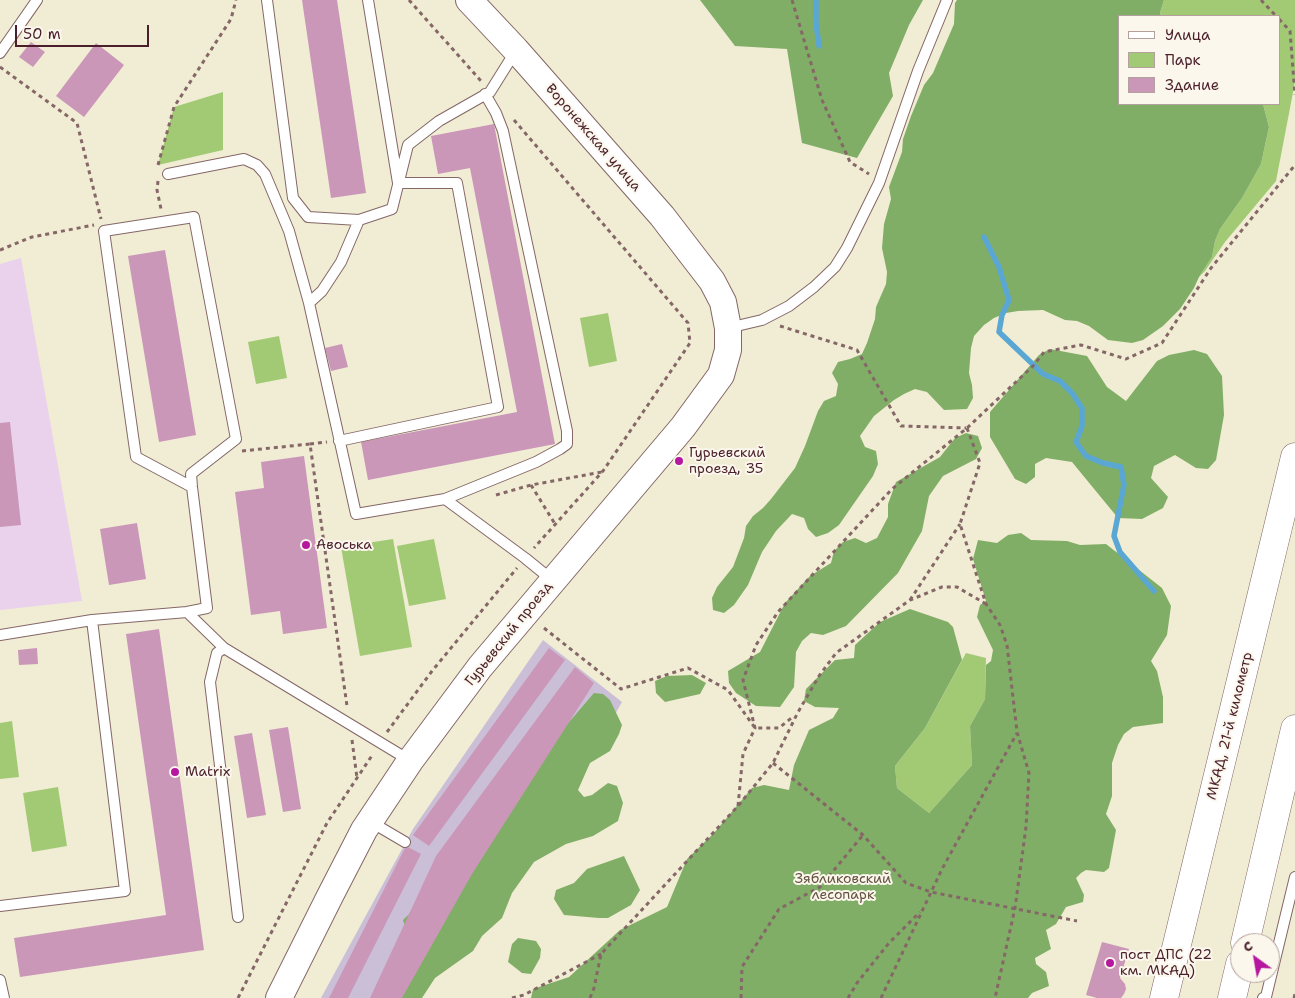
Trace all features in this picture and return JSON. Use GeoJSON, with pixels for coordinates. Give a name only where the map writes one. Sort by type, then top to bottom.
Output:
{"type":"FeatureCollection","features":[{"type":"Feature","properties":{"kind":"highway","name":"МКАД, 21-й километр"},"geometry":{"type":"LineString","coordinates":[[1165,996],[1295,457]]}},
{"type":"Feature","properties":{"kind":"highway"},"geometry":{"type":"LineString","coordinates":[[1247,933],[1295,734]]}},
{"type":"Feature","properties":{"kind":"highway"},"geometry":{"type":"LineString","coordinates":[[1232,998],[1236,983]]}},
{"type":"Feature","properties":{"kind":"street","name":"Воронежская улица"},"geometry":{"type":"LineString","coordinates":[[469,0],[516,50],[662,216],[712,281]]}},
{"type":"Feature","properties":{"kind":"street","name":"Гурьевский проезд"},"geometry":{"type":"LineString","coordinates":[[279,998],[330,896],[370,822],[410,760],[480,667],[683,427],[722,375],[728,350],[728,328],[723,302],[712,281]]}},
{"type":"Feature","properties":{"kind":"lane"},"geometry":{"type":"LineString","coordinates":[[0,53],[37,0]]}},
{"type":"Feature","properties":{"kind":"lane"},"geometry":{"type":"LineString","coordinates":[[268,0],[293,198],[308,217],[359,220],[392,209],[408,145],[439,121],[490,92],[516,50]]}},
{"type":"Feature","properties":{"kind":"lane"},"geometry":{"type":"LineString","coordinates":[[368,0],[398,183]]}},
{"type":"Feature","properties":{"kind":"lane"},"geometry":{"type":"LineString","coordinates":[[728,328],[762,320],[789,306],[814,287],[835,267],[847,248],[880,183],[918,71],[947,0]]}},
{"type":"Feature","properties":{"kind":"lane"},"geometry":{"type":"LineString","coordinates":[[168,174],[244,159],[257,165],[265,174],[289,231],[309,303],[356,514],[445,498],[536,462],[560,450],[567,444],[564,421],[503,131],[485,94]]}},
{"type":"Feature","properties":{"kind":"lane"},"geometry":{"type":"LineString","coordinates":[[339,441],[498,407],[458,183],[398,183]]}},
{"type":"Feature","properties":{"kind":"lane"},"geometry":{"type":"LineString","coordinates":[[0,635],[92,620],[187,612],[207,608],[191,474],[236,439],[194,217],[104,232],[136,457],[192,488]]}},
{"type":"Feature","properties":{"kind":"lane"},"geometry":{"type":"LineString","coordinates":[[309,303],[322,291],[342,262],[359,220]]}},
{"type":"Feature","properties":{"kind":"lane"},"geometry":{"type":"LineString","coordinates":[[445,498],[525,558],[552,581]]}},
{"type":"Feature","properties":{"kind":"lane"},"geometry":{"type":"LineString","coordinates":[[187,612],[224,648],[410,760]]}},
{"type":"Feature","properties":{"kind":"lane"},"geometry":{"type":"LineString","coordinates":[[0,906],[124,891],[92,620]]}},
{"type":"Feature","properties":{"kind":"lane"},"geometry":{"type":"LineString","coordinates":[[224,648],[217,653],[210,682],[238,916]]}},
{"type":"Feature","properties":{"kind":"lane"},"geometry":{"type":"LineString","coordinates":[[370,822],[405,842]]}},
{"type":"Feature","properties":{"kind":"lane"},"geometry":{"type":"LineString","coordinates":[[1263,998],[1266,997],[1295,877]]}},
{"type":"Feature","properties":{"kind":"lane"},"geometry":{"type":"LineString","coordinates":[[0,980],[4,998]]}},
{"type":"Feature","properties":{"kind":"path"},"geometry":{"type":"LineString","coordinates":[[164,222],[157,190],[158,165],[174,107],[231,20],[236,0]]}},
{"type":"Feature","properties":{"kind":"path"},"geometry":{"type":"LineString","coordinates":[[792,0],[822,100],[850,162],[870,174]]}},
{"type":"Feature","properties":{"kind":"path"},"geometry":{"type":"LineString","coordinates":[[1261,0],[1275,15]]}},
{"type":"Feature","properties":{"kind":"path"},"geometry":{"type":"LineString","coordinates":[[1280,20],[1290,31],[1295,95]]}},
{"type":"Feature","properties":{"kind":"path"},"geometry":{"type":"LineString","coordinates":[[0,67],[77,123],[102,223],[32,237],[0,250]]}},
{"type":"Feature","properties":{"kind":"path"},"geometry":{"type":"LineString","coordinates":[[738,806],[743,754],[755,728],[743,680],[756,645],[778,612],[892,490],[967,428],[1034,365],[1044,352],[1081,345],[1126,359],[1162,343],[1212,268],[1295,165]]}},
{"type":"Feature","properties":{"kind":"path"},"geometry":{"type":"LineString","coordinates":[[762,320],[857,350],[901,426],[967,428]]}},
{"type":"Feature","properties":{"kind":"path"},"geometry":{"type":"LineString","coordinates":[[910,600],[960,524],[980,463],[967,428]]}},
{"type":"Feature","properties":{"kind":"path"},"geometry":{"type":"LineString","coordinates":[[217,454],[310,444],[357,778]]}},
{"type":"Feature","properties":{"kind":"path"},"geometry":{"type":"LineString","coordinates":[[493,496],[532,485],[603,471]]}},
{"type":"Feature","properties":{"kind":"path"},"geometry":{"type":"LineString","coordinates":[[532,485],[555,524]]}},
{"type":"Feature","properties":{"kind":"path"},"geometry":{"type":"LineString","coordinates":[[960,524],[986,604],[1000,625],[1007,646],[1017,732],[1029,773],[1026,827],[1015,908],[996,998]]}},
{"type":"Feature","properties":{"kind":"path"},"geometry":{"type":"LineString","coordinates":[[512,998],[524,995],[601,954],[738,806],[773,763],[818,676],[836,654],[910,600],[942,587],[957,587],[986,604]]}},
{"type":"Feature","properties":{"kind":"path"},"geometry":{"type":"LineString","coordinates":[[544,628],[621,689],[688,668],[728,690],[755,728]]}},
{"type":"Feature","properties":{"kind":"path"},"geometry":{"type":"LineString","coordinates":[[755,728],[779,728],[797,714]]}},
{"type":"Feature","properties":{"kind":"path"},"geometry":{"type":"LineString","coordinates":[[881,998],[942,869],[1017,732]]}},
{"type":"Feature","properties":{"kind":"path"},"geometry":{"type":"LineString","coordinates":[[773,763],[863,835],[906,883],[931,892],[1077,921]]}},
{"type":"Feature","properties":{"kind":"path"},"geometry":{"type":"LineString","coordinates":[[741,998],[742,967],[779,909],[820,887],[863,835]]}},
{"type":"Feature","properties":{"kind":"path"},"geometry":{"type":"LineString","coordinates":[[848,998],[889,943],[922,910]]}},
{"type":"Feature","properties":{"kind":"path"},"geometry":{"type":"LineString","coordinates":[[590,998],[601,954]]}},
{"type":"Feature","properties":{"kind":"path"},"geometry":{"type":"LineString","coordinates":[[1294,998],[1295,994]]}},
{"type":"Feature","properties":{"kind":"shaded area"},"geometry":{"type":"Polygon","coordinates":[[[21,258],[82,601],[0,610],[0,264],[21,258]]]}},
{"type":"Feature","properties":{"kind":"shaded area"},"geometry":{"type":"Polygon","coordinates":[[[543,640],[622,702],[594,751],[408,998],[321,998],[413,829],[543,640]]]}},
{"type":"Feature","properties":{"kind":"green space"},"geometry":{"type":"Polygon","coordinates":[[[700,0],[923,0],[909,25],[889,73],[893,96],[857,158],[802,143],[787,49],[735,46],[700,0]]]}},
{"type":"Feature","properties":{"kind":"green space"},"geometry":{"type":"Polygon","coordinates":[[[957,0],[1164,0],[1161,15],[1118,15],[1118,105],[1263,105],[1269,127],[1261,164],[1242,198],[1220,229],[1215,241],[1212,257],[1194,288],[1180,309],[1163,326],[1143,340],[1132,343],[1108,340],[1089,326],[1077,321],[1065,320],[1043,310],[1018,311],[994,318],[974,336],[969,373],[973,398],[967,409],[944,410],[927,392],[915,389],[894,400],[874,416],[860,436],[865,447],[876,451],[878,464],[873,476],[839,525],[828,533],[816,537],[808,529],[804,518],[792,514],[776,531],[762,552],[748,585],[734,605],[724,613],[713,610],[712,598],[717,587],[733,567],[744,538],[746,526],[753,516],[771,499],[795,468],[818,411],[824,401],[836,396],[838,384],[832,373],[838,362],[862,354],[867,343],[875,319],[876,307],[886,284],[887,272],[882,248],[884,224],[891,199],[889,187],[902,152],[903,139],[911,116],[924,85],[933,73],[954,24],[955,3],[957,0]]]}},
{"type":"Feature","properties":{"kind":"green space"},"geometry":{"type":"Polygon","coordinates":[[[1164,0],[1295,0],[1295,82],[1276,181],[1225,242],[1199,277],[1212,257],[1215,241],[1220,229],[1242,198],[1261,164],[1269,127],[1263,105],[1280,105],[1280,15],[1161,15],[1164,0]]]}},
{"type":"Feature","properties":{"kind":"green space"},"geometry":{"type":"Polygon","coordinates":[[[223,92],[223,150],[158,165],[174,107],[223,92]]]}},
{"type":"Feature","properties":{"kind":"green space"},"geometry":{"type":"Polygon","coordinates":[[[608,313],[617,361],[589,367],[580,318],[608,313]]]}},
{"type":"Feature","properties":{"kind":"green space"},"geometry":{"type":"Polygon","coordinates":[[[279,336],[287,378],[256,384],[248,342],[279,336]]]}},
{"type":"Feature","properties":{"kind":"green space"},"geometry":{"type":"Polygon","coordinates":[[[1050,349],[1087,356],[1107,387],[1126,401],[1157,361],[1169,355],[1194,350],[1207,354],[1222,376],[1224,415],[1216,460],[1208,469],[1196,468],[1175,455],[1154,466],[1151,478],[1168,497],[1163,508],[1142,519],[1118,518],[1072,462],[1046,458],[1035,464],[1035,477],[1026,484],[1015,479],[990,437],[990,412],[1039,355],[1050,349]]]}},
{"type":"Feature","properties":{"kind":"green space"},"geometry":{"type":"Polygon","coordinates":[[[966,433],[978,436],[982,448],[976,459],[943,476],[929,496],[922,531],[898,573],[846,626],[823,635],[811,633],[802,641],[796,652],[794,687],[780,707],[756,706],[736,693],[729,683],[728,671],[760,652],[785,603],[810,576],[831,563],[834,551],[843,542],[855,538],[866,543],[877,538],[888,517],[888,504],[896,482],[940,457],[955,438],[966,433]]]}},
{"type":"Feature","properties":{"kind":"green space","name":"Зябликовский лесопарк"},"geometry":{"type":"Polygon","coordinates":[[[1021,533],[1031,540],[1067,541],[1080,545],[1106,544],[1162,588],[1171,606],[1167,635],[1151,661],[1157,671],[1163,697],[1163,723],[1133,727],[1124,734],[1118,745],[1112,763],[1112,796],[1106,814],[1116,830],[1109,868],[1104,872],[1086,870],[1081,873],[1076,878],[1084,895],[1083,902],[1066,907],[1056,924],[1046,930],[1051,949],[1035,958],[1036,964],[1046,972],[1049,986],[1032,993],[1028,998],[531,998],[533,989],[569,977],[620,930],[667,907],[687,859],[714,833],[752,788],[764,785],[789,790],[794,765],[809,730],[833,718],[839,708],[815,707],[804,701],[806,689],[835,660],[854,658],[855,645],[880,622],[910,609],[948,622],[953,627],[962,660],[925,728],[895,766],[897,788],[929,813],[972,765],[970,726],[985,699],[986,665],[991,661],[993,650],[977,617],[980,605],[986,601],[973,559],[978,540],[997,543],[1008,535],[1021,533]]]}},
{"type":"Feature","properties":{"kind":"green space"},"geometry":{"type":"Polygon","coordinates":[[[393,539],[412,647],[360,656],[341,547],[393,539]]]}},
{"type":"Feature","properties":{"kind":"green space"},"geometry":{"type":"Polygon","coordinates":[[[434,539],[446,599],[409,606],[397,546],[434,539]]]}},
{"type":"Feature","properties":{"kind":"green space"},"geometry":{"type":"Polygon","coordinates":[[[966,653],[986,658],[985,699],[970,726],[972,765],[929,813],[897,788],[895,766],[925,728],[966,653]]]}},
{"type":"Feature","properties":{"kind":"green space"},"geometry":{"type":"Polygon","coordinates":[[[692,675],[706,683],[700,694],[665,702],[656,693],[655,681],[667,676],[692,675]]]}},
{"type":"Feature","properties":{"kind":"green space"},"geometry":{"type":"Polygon","coordinates":[[[594,693],[603,694],[610,700],[622,725],[610,751],[590,763],[578,790],[584,797],[592,795],[608,783],[617,786],[623,803],[618,821],[593,836],[566,844],[534,862],[512,893],[502,918],[482,936],[473,951],[435,978],[422,998],[378,998],[409,938],[403,920],[437,887],[558,735],[594,693]]]}},
{"type":"Feature","properties":{"kind":"green space"},"geometry":{"type":"Polygon","coordinates":[[[12,721],[19,777],[0,779],[0,723],[12,721]]]}},
{"type":"Feature","properties":{"kind":"green space"},"geometry":{"type":"Polygon","coordinates":[[[58,787],[67,846],[32,852],[23,793],[58,787]]]}},
{"type":"Feature","properties":{"kind":"green space"},"geometry":{"type":"Polygon","coordinates":[[[624,856],[640,890],[631,905],[608,918],[564,915],[554,899],[556,890],[574,883],[587,869],[624,856]]]}},
{"type":"Feature","properties":{"kind":"green space"},"geometry":{"type":"Polygon","coordinates":[[[518,938],[536,941],[541,949],[540,958],[531,974],[522,973],[508,962],[512,944],[518,938]]]}},
{"type":"Feature","properties":{"kind":"building"},"geometry":{"type":"Polygon","coordinates":[[[302,0],[337,0],[366,193],[331,198],[302,0]]]}},
{"type":"Feature","properties":{"kind":"building"},"geometry":{"type":"Polygon","coordinates":[[[31,42],[45,52],[33,67],[19,57],[31,42]]]}},
{"type":"Feature","properties":{"kind":"building"},"geometry":{"type":"Polygon","coordinates":[[[96,43],[124,65],[84,117],[56,96],[96,43]]]}},
{"type":"Feature","properties":{"kind":"building"},"geometry":{"type":"Polygon","coordinates":[[[494,124],[555,444],[368,480],[361,442],[517,412],[470,168],[438,174],[431,136],[494,124]]]}},
{"type":"Feature","properties":{"kind":"building"},"geometry":{"type":"Polygon","coordinates":[[[165,250],[196,435],[159,442],[128,256],[165,250]]]}},
{"type":"Feature","properties":{"kind":"building"},"geometry":{"type":"Polygon","coordinates":[[[342,344],[348,367],[331,371],[325,348],[342,344]]]}},
{"type":"Feature","properties":{"kind":"building"},"geometry":{"type":"Polygon","coordinates":[[[10,422],[21,525],[0,527],[0,423],[10,422]]]}},
{"type":"Feature","properties":{"kind":"building"},"geometry":{"type":"Polygon","coordinates":[[[304,456],[327,628],[283,634],[280,611],[251,615],[235,492],[264,488],[261,462],[304,456]]]}},
{"type":"Feature","properties":{"kind":"building"},"geometry":{"type":"Polygon","coordinates":[[[137,523],[146,579],[109,585],[100,529],[137,523]]]}},
{"type":"Feature","properties":{"kind":"building"},"geometry":{"type":"Polygon","coordinates":[[[159,629],[204,950],[20,977],[14,938],[166,915],[126,634],[159,629]]]}},
{"type":"Feature","properties":{"kind":"building"},"geometry":{"type":"Polygon","coordinates":[[[37,648],[38,664],[19,665],[18,650],[37,648]]]}},
{"type":"Feature","properties":{"kind":"building"},"geometry":{"type":"Polygon","coordinates":[[[549,648],[565,660],[429,846],[413,835],[549,648]]]}},
{"type":"Feature","properties":{"kind":"building"},"geometry":{"type":"Polygon","coordinates":[[[575,667],[594,683],[472,874],[402,998],[370,998],[436,856],[575,667]]]}},
{"type":"Feature","properties":{"kind":"building"},"geometry":{"type":"Polygon","coordinates":[[[288,727],[301,809],[283,812],[269,730],[288,727]]]}},
{"type":"Feature","properties":{"kind":"building"},"geometry":{"type":"Polygon","coordinates":[[[252,733],[266,815],[247,818],[234,736],[252,733]]]}},
{"type":"Feature","properties":{"kind":"building"},"geometry":{"type":"Polygon","coordinates":[[[406,846],[421,854],[348,998],[329,998],[406,846]]]}},
{"type":"Feature","properties":{"kind":"building","name":"пост ДПС (22 км. МКАД)"},"geometry":{"type":"Polygon","coordinates":[[[1102,942],[1129,949],[1120,978],[1125,984],[1126,989],[1121,998],[1097,998],[1086,995],[1102,942]]]}},
{"type":"Feature","properties":{"kind":"waterway"},"geometry":{"type":"LineString","coordinates":[[816,0],[819,46]]}},
{"type":"Feature","properties":{"kind":"waterway"},"geometry":{"type":"LineString","coordinates":[[984,237],[999,267],[1009,300],[1002,315],[999,332],[1043,374],[1060,381],[1072,393],[1082,408],[1082,426],[1076,442],[1086,456],[1103,463],[1121,467],[1124,485],[1114,536],[1120,552],[1154,591]]}},
{"type":"Feature","properties":{"kind":"place","name":"Гурьевский проезд, 35"},"geometry":{"type":"Point","coordinates":[679,461]}},
{"type":"Feature","properties":{"kind":"place","name":"Авоська"},"geometry":{"type":"Point","coordinates":[306,545]}},
{"type":"Feature","properties":{"kind":"place","name":"Matrix"},"geometry":{"type":"Point","coordinates":[175,772]}},
{"type":"Feature","properties":{"kind":"place","name":"пост ДПС (22 км. МКАД)"},"geometry":{"type":"Point","coordinates":[1110,963]}}]}
